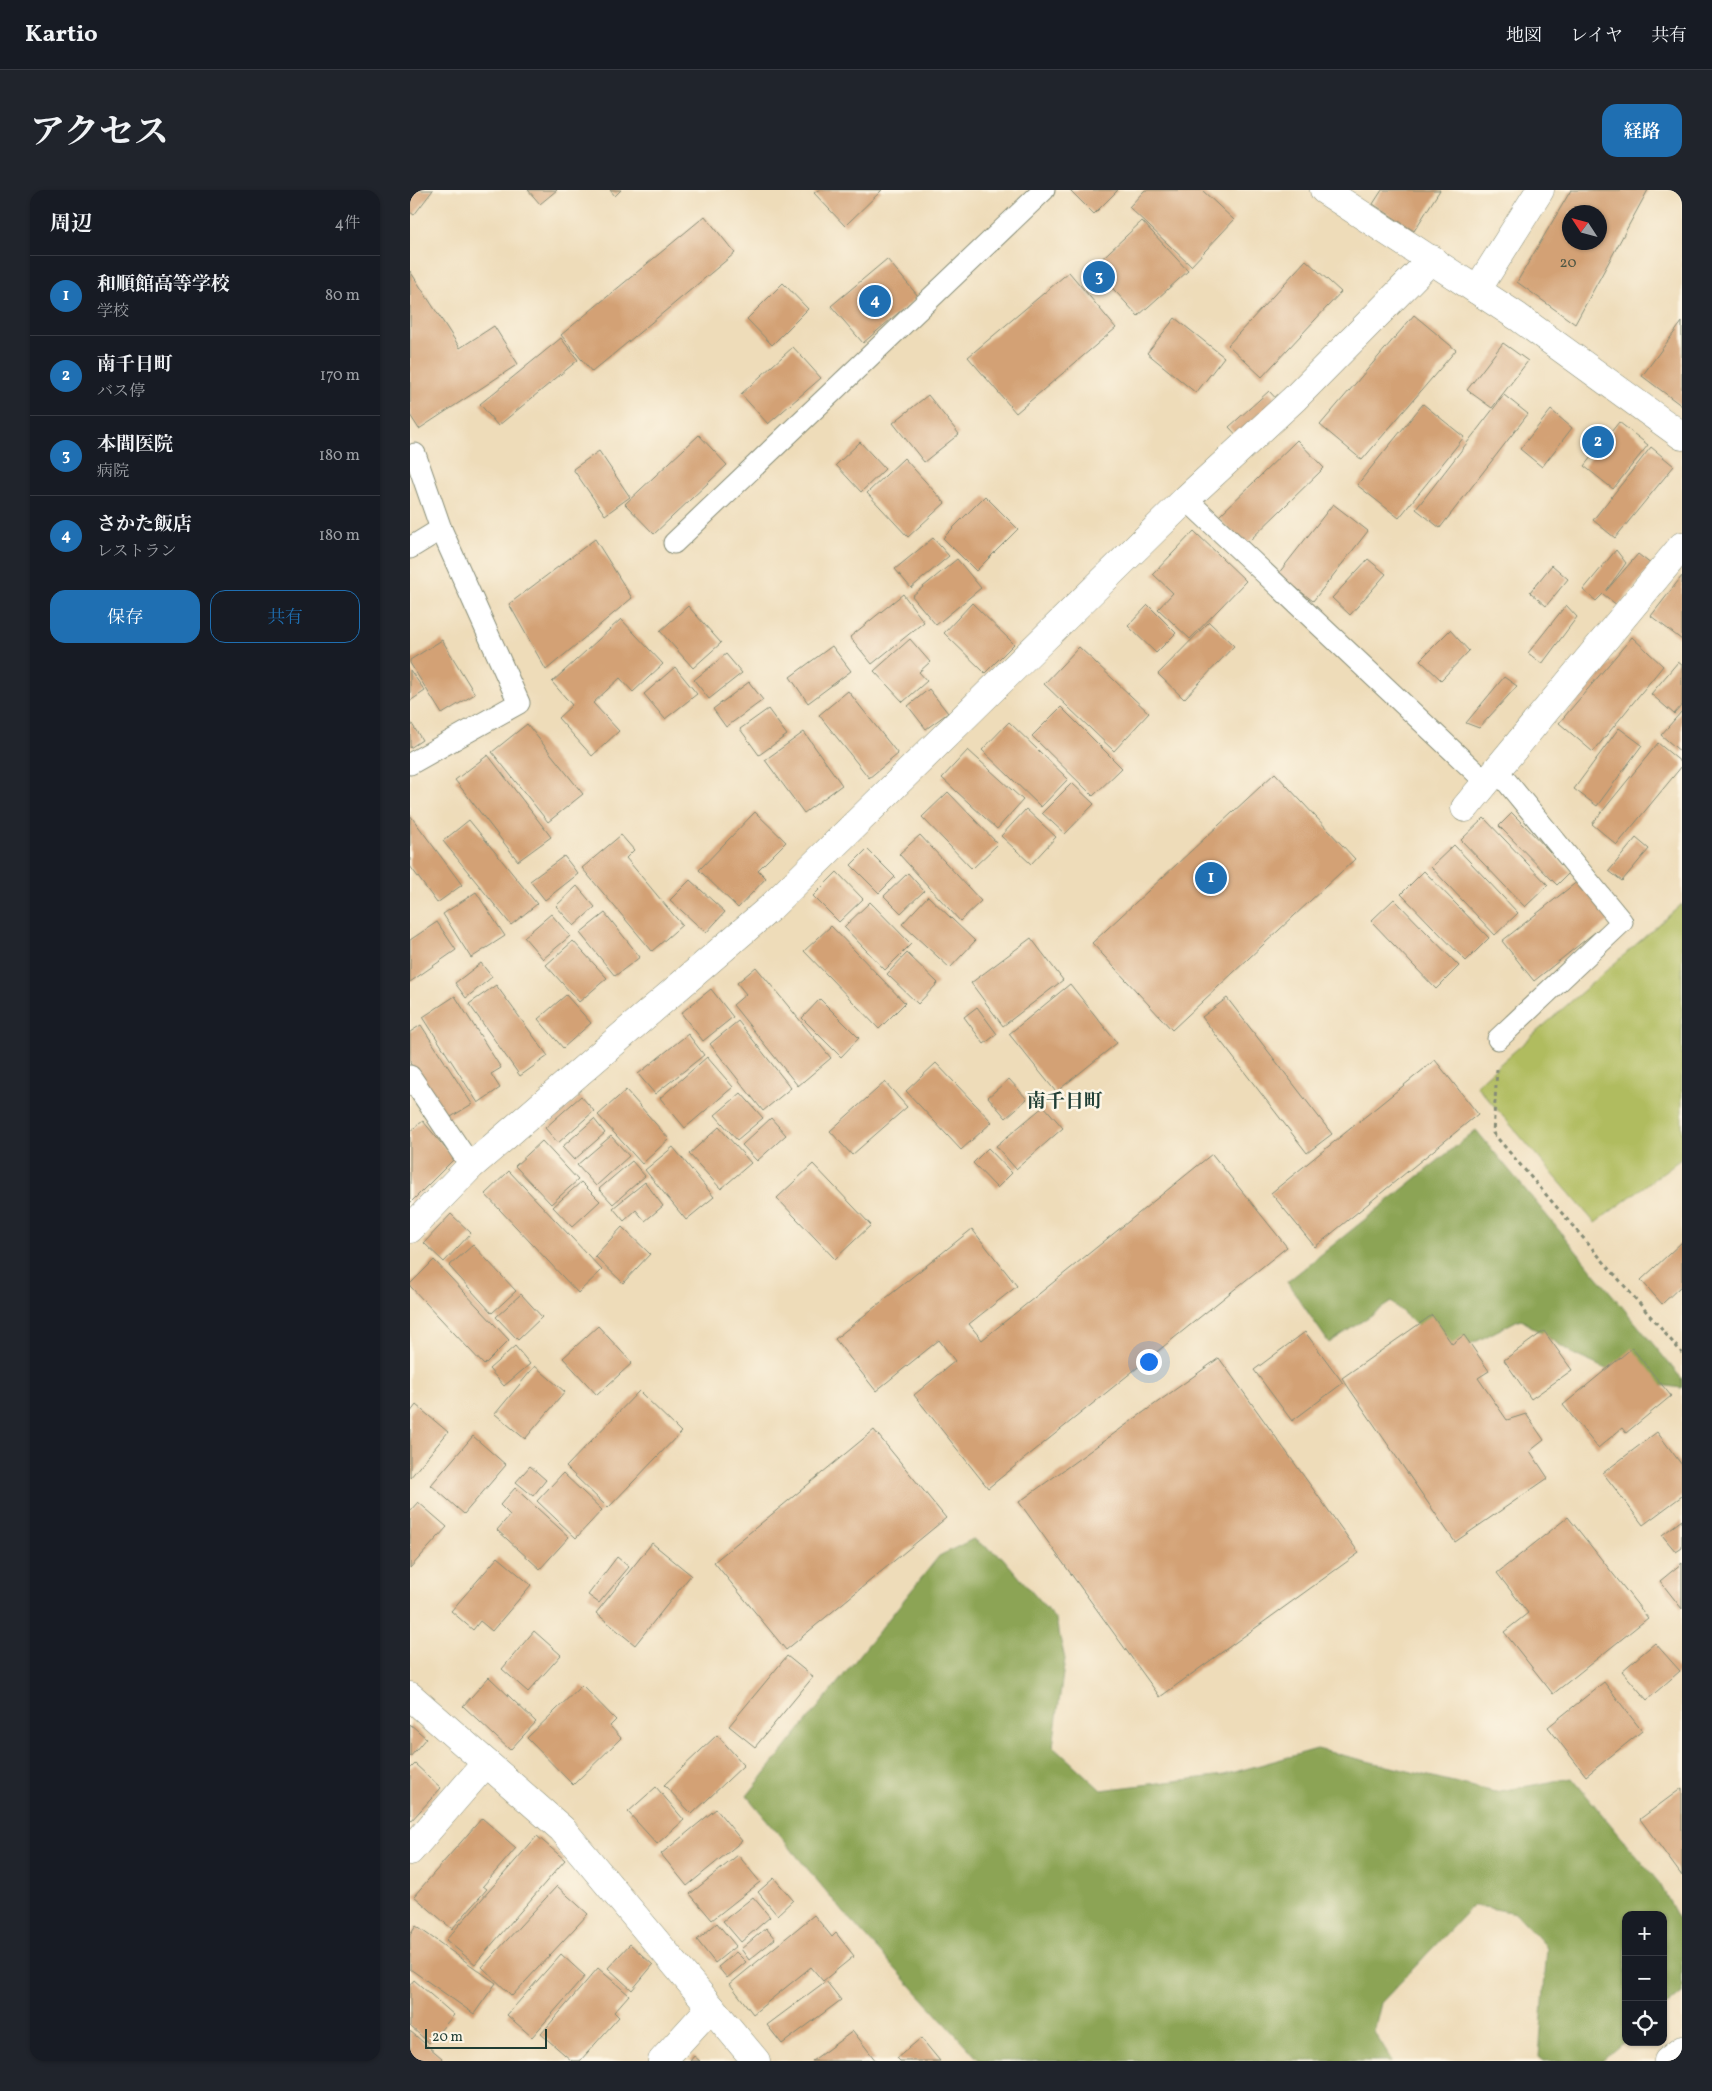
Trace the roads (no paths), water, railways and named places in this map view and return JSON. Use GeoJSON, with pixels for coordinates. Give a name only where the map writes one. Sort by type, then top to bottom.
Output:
{"type":"FeatureCollection","features":[{"type":"Feature","properties":{"kind":"street"},"geometry":{"type":"LineString","coordinates":[[1324,190],[1518,317],[1682,436]]}},
{"type":"Feature","properties":{"kind":"street"},"geometry":{"type":"LineString","coordinates":[[1477,290],[1540,190]]}},
{"type":"Feature","properties":{"kind":"street"},"geometry":{"type":"LineString","coordinates":[[410,1229],[471,1166],[770,908],[1186,499],[1295,398],[1432,260]]}},
{"type":"Feature","properties":{"kind":"street"},"geometry":{"type":"LineString","coordinates":[[1465,808],[1682,546]]}},
{"type":"Feature","properties":{"kind":"street"},"geometry":{"type":"LineString","coordinates":[[410,1696],[562,1829],[756,2061]]}},
{"type":"Feature","properties":{"kind":"street"},"geometry":{"type":"LineString","coordinates":[[410,1851],[486,1763]]}},
{"type":"Feature","properties":{"kind":"street"},"geometry":{"type":"LineString","coordinates":[[662,2061],[711,2007]]}},
{"type":"Feature","properties":{"kind":"street"},"geometry":{"type":"LineString","coordinates":[[1668,2061],[1682,2050]]}},
{"type":"Feature","properties":{"kind":"lane"},"geometry":{"type":"LineString","coordinates":[[674,543],[1044,190]]}},
{"type":"Feature","properties":{"kind":"lane"},"geometry":{"type":"LineString","coordinates":[[410,764],[519,703],[441,530],[415,454]]}},
{"type":"Feature","properties":{"kind":"lane"},"geometry":{"type":"LineString","coordinates":[[1186,499],[1492,776],[1622,922],[1498,1039]]}},
{"type":"Feature","properties":{"kind":"lane"},"geometry":{"type":"LineString","coordinates":[[410,548],[441,530]]}},
{"type":"Feature","properties":{"kind":"lane"},"geometry":{"type":"LineString","coordinates":[[410,1076],[471,1166]]}},
{"type":"Feature","properties":{"kind":"place","name":"本間医院"},"geometry":{"type":"Point","coordinates":[1099,277]}},
{"type":"Feature","properties":{"kind":"place","name":"さかた飯店"},"geometry":{"type":"Point","coordinates":[875,301]}},
{"type":"Feature","properties":{"kind":"place","name":"南千日町"},"geometry":{"type":"Point","coordinates":[1598,442]}},
{"type":"Feature","properties":{"kind":"place","name":"和順館高等学校"},"geometry":{"type":"Point","coordinates":[1211,878]}},
{"type":"Feature","properties":{"kind":"district","name":"南千日町"},"geometry":{"type":"Point","coordinates":[1065,1100]}}]}
